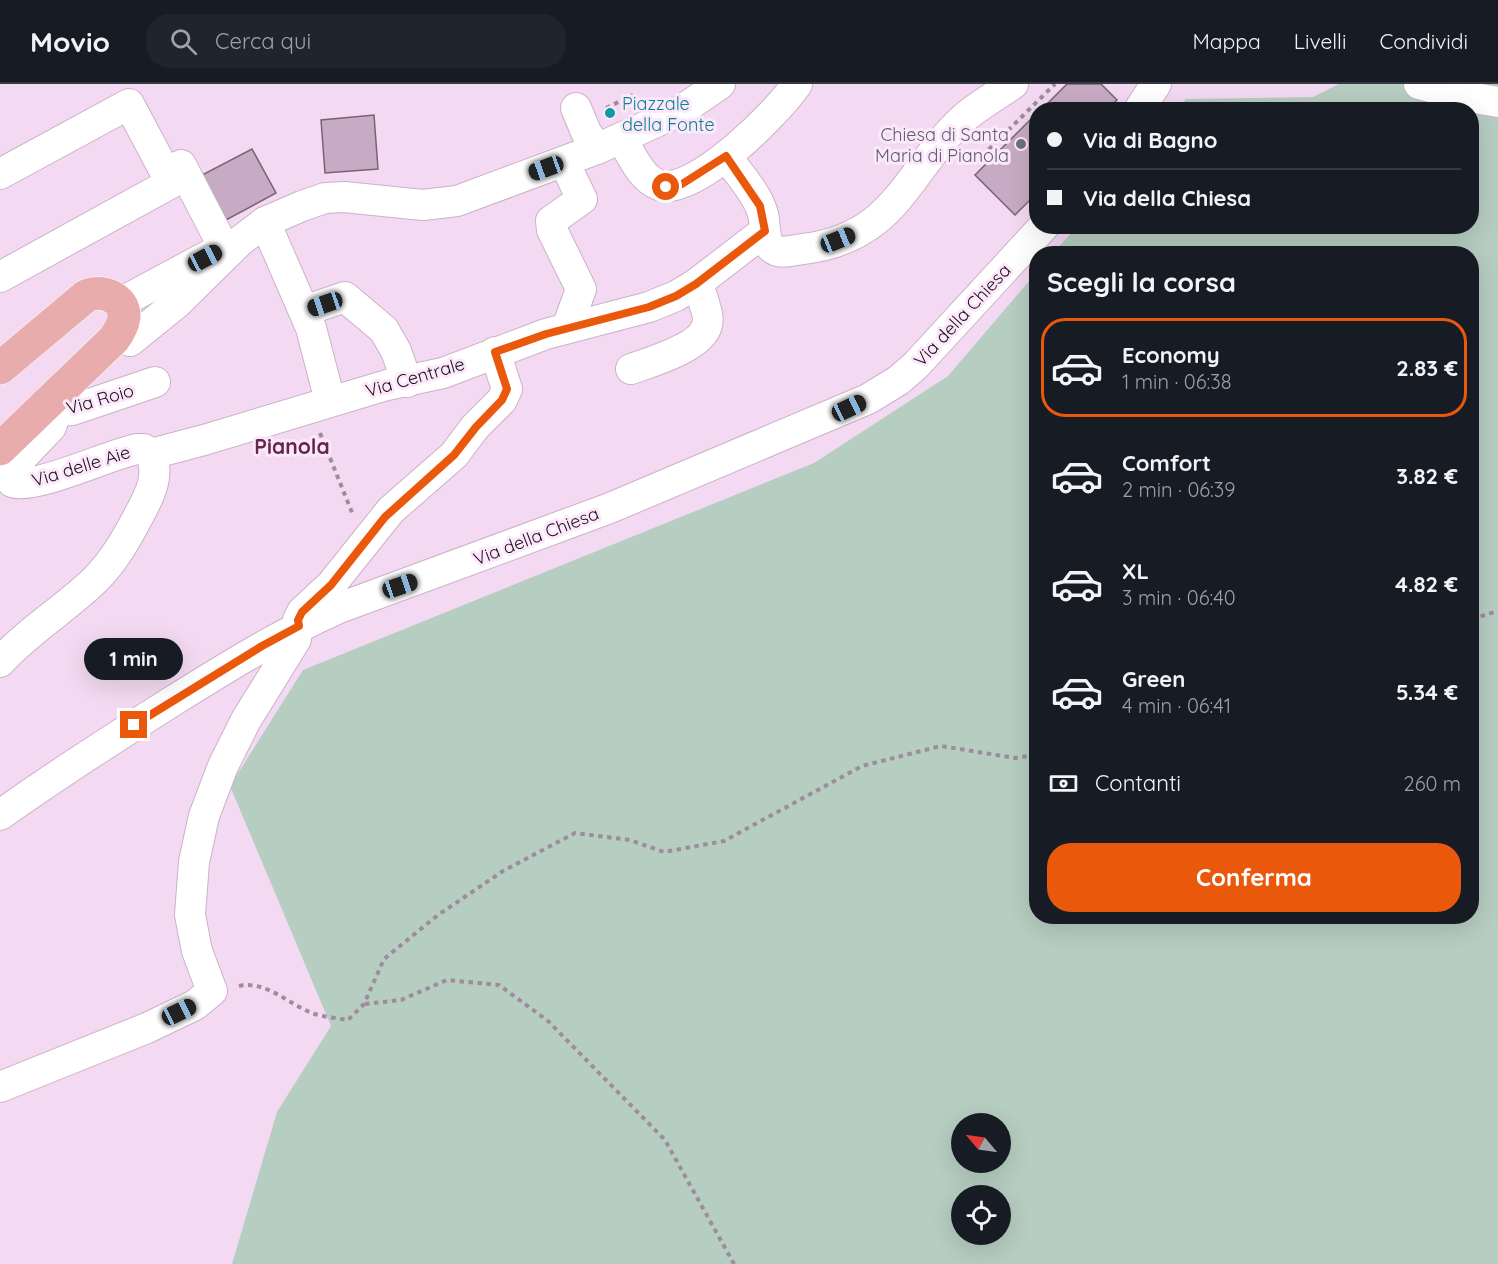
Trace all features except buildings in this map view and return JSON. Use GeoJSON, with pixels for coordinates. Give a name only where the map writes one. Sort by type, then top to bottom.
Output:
{"type":"FeatureCollection","features":[{"type":"Feature","properties":{"kind":"main road"},"geometry":{"type":"LineString","coordinates":[[0,449],[49,406],[114,339],[123,322],[123,309],[120,303],[105,294],[93,293],[86,296],[4,360]]}},
{"type":"Feature","properties":{"kind":"street"},"geometry":{"type":"LineString","coordinates":[[120,303],[232,244],[265,222],[325,198],[423,204],[457,201],[610,144],[682,111],[720,84]]}},
{"type":"Feature","properties":{"kind":"street"},"geometry":{"type":"LineString","coordinates":[[576,108],[586,132],[610,144],[646,177],[666,187],[682,184],[726,156],[772,116],[797,84]]}},
{"type":"Feature","properties":{"kind":"street"},"geometry":{"type":"LineString","coordinates":[[726,156],[760,206],[770,246],[782,252],[822,247],[855,234],[878,220],[898,201],[949,134],[965,117],[1013,84]]}},
{"type":"Feature","properties":{"kind":"street"},"geometry":{"type":"LineString","coordinates":[[1144,102],[1156,84]]}},
{"type":"Feature","properties":{"kind":"street"},"geometry":{"type":"LineString","coordinates":[[1419,84],[1498,102]]}},
{"type":"Feature","properties":{"kind":"street"},"geometry":{"type":"LineString","coordinates":[[0,174],[133,94],[171,183],[0,277]]}},
{"type":"Feature","properties":{"kind":"street"},"geometry":{"type":"LineString","coordinates":[[564,162],[582,199],[552,221],[552,230],[581,289],[567,328]]}},
{"type":"Feature","properties":{"kind":"street"},"geometry":{"type":"LineString","coordinates":[[181,165],[232,244]]}},
{"type":"Feature","properties":{"kind":"street"},"geometry":{"type":"LineString","coordinates":[[265,222],[304,311],[321,358],[320,405]]}},
{"type":"Feature","properties":{"kind":"street","name":"Via Centrale"},"geometry":{"type":"LineString","coordinates":[[151,454],[204,441],[320,405],[443,373],[495,352],[567,328],[649,307],[676,296],[696,284],[765,231]]}},
{"type":"Feature","properties":{"kind":"street","name":"Via della Chiesa"},"geometry":{"type":"LineString","coordinates":[[0,815],[62,771],[243,657],[299,626],[349,604],[599,512],[868,399],[899,380],[922,359],[1037,234]]}},
{"type":"Feature","properties":{"kind":"street"},"geometry":{"type":"LineString","coordinates":[[130,341],[177,303],[232,244]]}},
{"type":"Feature","properties":{"kind":"street"},"geometry":{"type":"LineString","coordinates":[[632,369],[682,348],[703,333],[708,316],[696,284]]}},
{"type":"Feature","properties":{"kind":"street"},"geometry":{"type":"LineString","coordinates":[[304,311],[345,297],[384,330],[396,351],[407,382]]}},
{"type":"Feature","properties":{"kind":"street"},"geometry":{"type":"LineString","coordinates":[[0,1087],[147,1028],[195,1005],[212,991],[197,951],[190,915],[194,862],[204,816],[223,766],[246,720],[296,639],[298,620],[302,612],[322,596],[392,510],[454,455],[476,427],[502,400],[507,389],[495,352]]}},
{"type":"Feature","properties":{"kind":"street","name":"Via Roio"},"geometry":{"type":"LineString","coordinates":[[49,406],[65,412],[155,382]]}},
{"type":"Feature","properties":{"kind":"street","name":"Via delle Aie"},"geometry":{"type":"LineString","coordinates":[[0,662],[23,639],[94,580],[109,564],[122,546],[150,494],[156,472],[151,454],[144,449],[124,451],[44,479],[23,484],[15,483],[9,476],[10,470],[51,427],[53,421],[49,406]]}},
{"type":"Feature","properties":{"kind":"path"},"geometry":{"type":"LineString","coordinates":[[1037,102],[1055,84]]}},
{"type":"Feature","properties":{"kind":"path"},"geometry":{"type":"LineString","coordinates":[[976,162],[1029,110]]}},
{"type":"Feature","properties":{"kind":"path"},"geometry":{"type":"LineString","coordinates":[[320,405],[356,521],[370,535]]}},
{"type":"Feature","properties":{"kind":"path"},"geometry":{"type":"LineString","coordinates":[[1479,618],[1498,611]]}},
{"type":"Feature","properties":{"kind":"path"},"geometry":{"type":"LineString","coordinates":[[212,991],[249,983],[289,1000],[312,1013],[348,1020],[364,1004],[384,959],[438,915],[503,871],[575,833],[630,840],[664,852],[724,841],[862,766],[941,746],[1015,758],[1029,756]]}},
{"type":"Feature","properties":{"kind":"path"},"geometry":{"type":"LineString","coordinates":[[364,1004],[401,1000],[447,980],[499,985],[548,1021],[665,1140],[734,1264]]}},
{"type":"Feature","properties":{"kind":"green space"},"geometry":{"type":"Polygon","coordinates":[[[1339,84],[1498,84],[1498,1264],[232,1264],[277,1112],[331,1026],[230,786],[303,670],[814,463],[948,376],[1029,281],[1029,924],[1479,924],[1479,246],[1059,246],[1071,234],[1479,234],[1479,102],[1183,102],[1186,99],[1313,97],[1339,84]]]}},
{"type":"Feature","properties":{"kind":"place","name":"Piazzale della Fonte"},"geometry":{"type":"Point","coordinates":[610,113]}},
{"type":"Feature","properties":{"kind":"place","name":"Chiesa di Santa Maria di Pianola"},"geometry":{"type":"Point","coordinates":[1021,144]}},
{"type":"Feature","properties":{"kind":"district","name":"Pianola"},"geometry":{"type":"Point","coordinates":[292,446]}},
{"type":"Feature","properties":{"kind":"route"},"geometry":{"type":"LineString","coordinates":[[134,725],[262,646],[299,626],[298,620],[302,612],[322,596],[379,524],[454,455],[476,427],[502,400],[507,389],[495,352],[546,334],[649,307],[676,296],[696,284],[765,231],[760,206],[726,156],[682,184],[666,187]]}}]}
